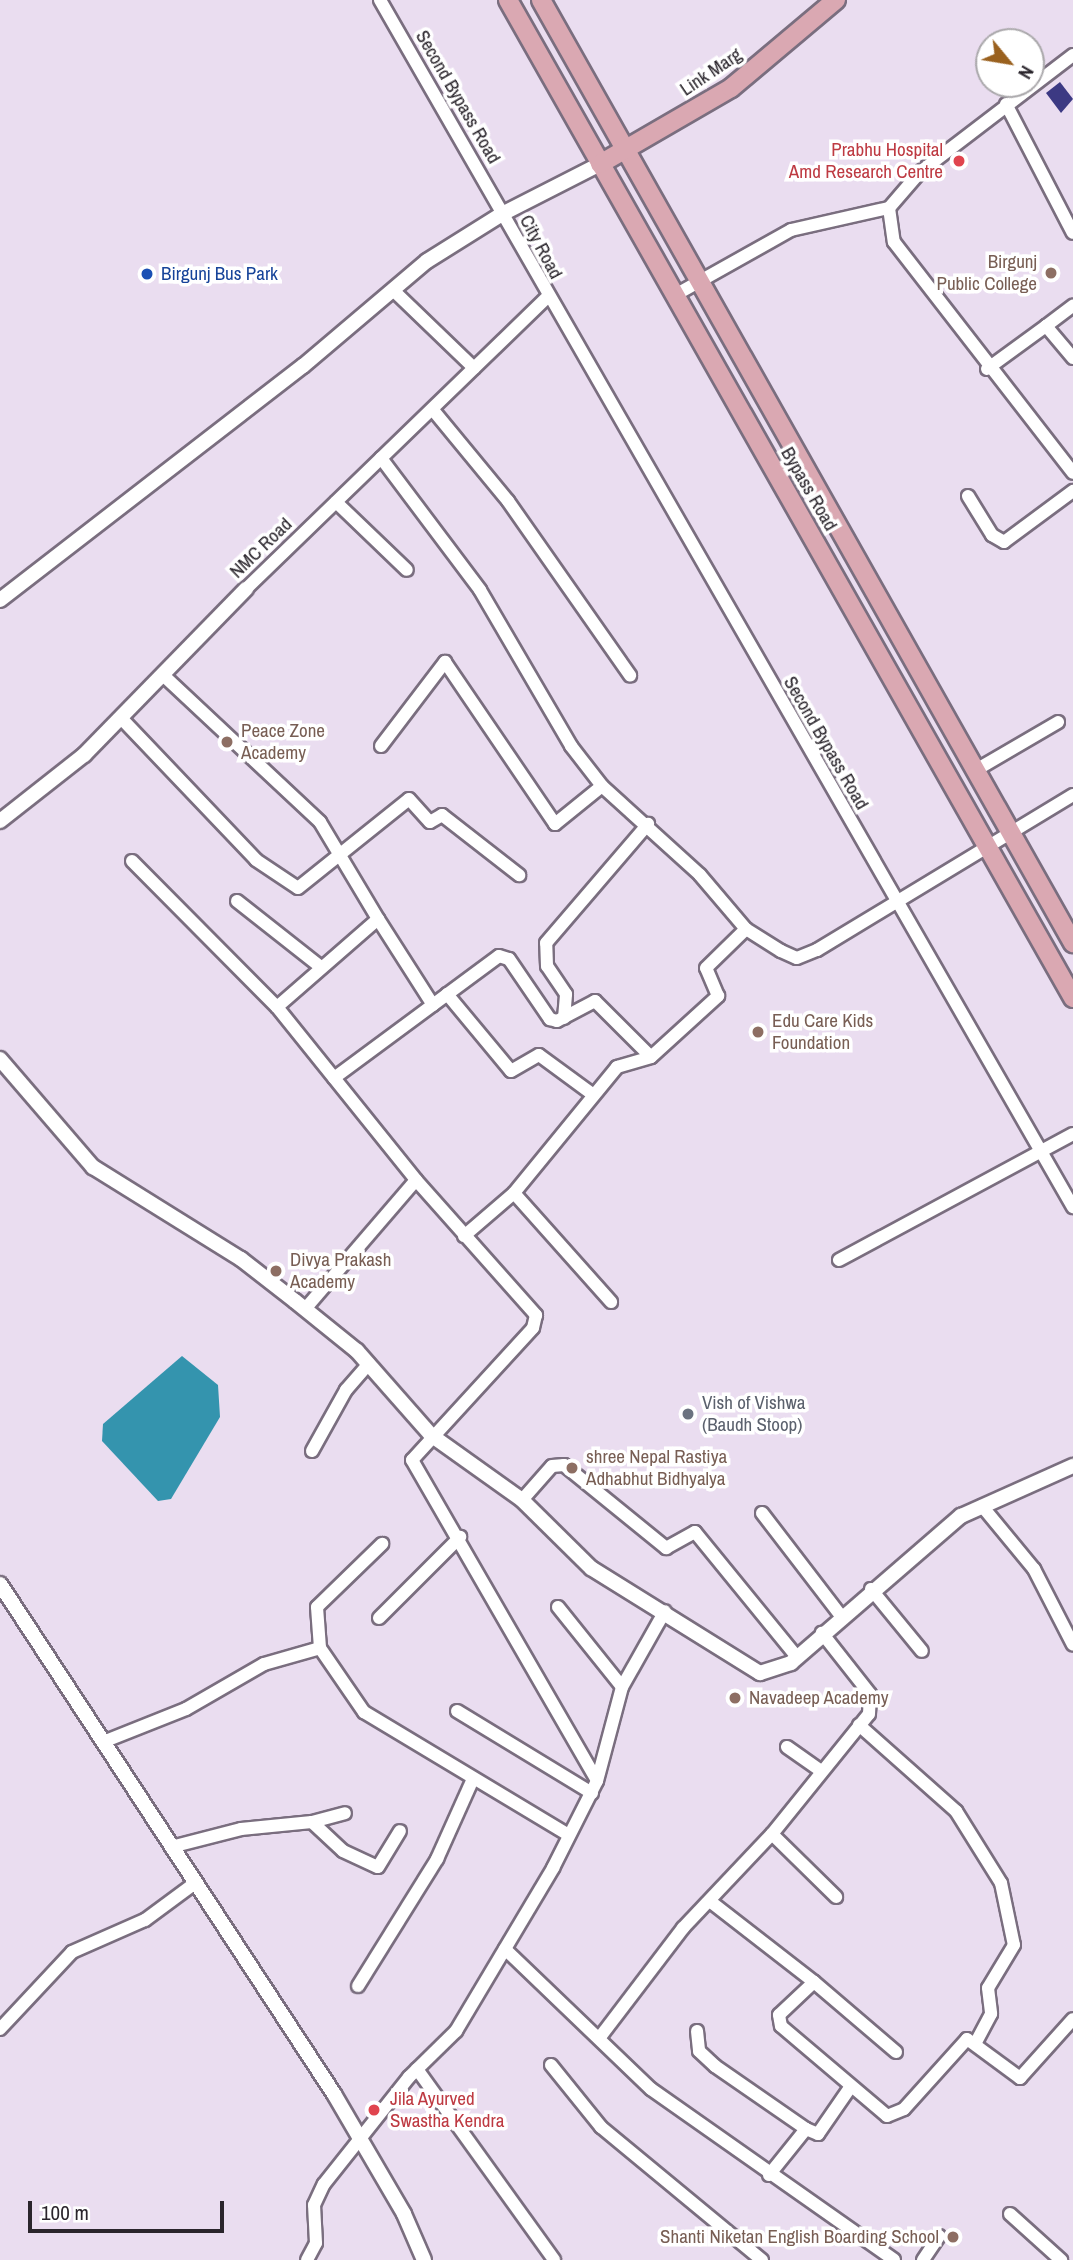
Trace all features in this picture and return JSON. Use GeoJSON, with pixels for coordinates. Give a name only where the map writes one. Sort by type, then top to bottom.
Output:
{"type":"FeatureCollection","features":[{"type":"Feature","properties":{"kind":"main road","name":"Bypass Road"},"geometry":{"type":"LineString","coordinates":[[508,0],[1073,998]]}},
{"type":"Feature","properties":{"kind":"main road","name":"Bypass Road"},"geometry":{"type":"LineString","coordinates":[[541,0],[1073,943]]}},
{"type":"Feature","properties":{"kind":"main road","name":"Link Marg"},"geometry":{"type":"LineString","coordinates":[[600,164],[731,88],[836,0]]}},
{"type":"Feature","properties":{"kind":"street","name":"Second Bypass Road"},"geometry":{"type":"LineString","coordinates":[[380,0],[502,214]]}},
{"type":"Feature","properties":{"kind":"street"},"geometry":{"type":"LineString","coordinates":[[677,295],[791,230],[889,208],[920,172],[1073,55]]}},
{"type":"Feature","properties":{"kind":"street"},"geometry":{"type":"LineString","coordinates":[[1006,104],[1073,233]]}},
{"type":"Feature","properties":{"kind":"street"},"geometry":{"type":"LineString","coordinates":[[0,600],[394,291],[427,261],[502,214],[600,164]]}},
{"type":"Feature","properties":{"kind":"street"},"geometry":{"type":"LineString","coordinates":[[889,208],[894,242],[987,369],[1073,473]]}},
{"type":"Feature","properties":{"kind":"street","name":"City Road"},"geometry":{"type":"LineString","coordinates":[[502,214],[546,298]]}},
{"type":"Feature","properties":{"kind":"street"},"geometry":{"type":"LineString","coordinates":[[394,291],[474,369]]}},
{"type":"Feature","properties":{"kind":"street","name":"Second Bypass Road"},"geometry":{"type":"LineString","coordinates":[[546,298],[1073,1207]]}},
{"type":"Feature","properties":{"kind":"street","name":"NMC Road"},"geometry":{"type":"LineString","coordinates":[[0,821],[84,755],[246,589],[546,298]]}},
{"type":"Feature","properties":{"kind":"street"},"geometry":{"type":"LineString","coordinates":[[987,369],[1073,306]]}},
{"type":"Feature","properties":{"kind":"street"},"geometry":{"type":"LineString","coordinates":[[1046,326],[1073,358]]}},
{"type":"Feature","properties":{"kind":"street"},"geometry":{"type":"LineString","coordinates":[[433,410],[508,500],[630,675]]}},
{"type":"Feature","properties":{"kind":"street"},"geometry":{"type":"LineString","coordinates":[[381,458],[480,590],[570,746],[602,786],[648,824],[746,929],[797,958],[1073,795]]}},
{"type":"Feature","properties":{"kind":"street"},"geometry":{"type":"LineString","coordinates":[[968,496],[992,535],[1004,542],[1073,491]]}},
{"type":"Feature","properties":{"kind":"street"},"geometry":{"type":"LineString","coordinates":[[336,502],[407,570]]}},
{"type":"Feature","properties":{"kind":"street"},"geometry":{"type":"LineString","coordinates":[[381,746],[445,662],[555,824],[602,786]]}},
{"type":"Feature","properties":{"kind":"street"},"geometry":{"type":"LineString","coordinates":[[163,675],[264,765],[341,851],[378,919],[433,1005]]}},
{"type":"Feature","properties":{"kind":"street"},"geometry":{"type":"LineString","coordinates":[[121,718],[256,860],[298,888],[409,799],[430,822],[442,815],[519,875]]}},
{"type":"Feature","properties":{"kind":"street"},"geometry":{"type":"LineString","coordinates":[[976,770],[1058,722]]}},
{"type":"Feature","properties":{"kind":"street"},"geometry":{"type":"LineString","coordinates":[[564,1018],[566,994],[548,966],[546,943],[648,824]]}},
{"type":"Feature","properties":{"kind":"street"},"geometry":{"type":"LineString","coordinates":[[132,861],[277,1007],[416,1180],[536,1319],[431,1434],[412,1460],[460,1537],[595,1787]]}},
{"type":"Feature","properties":{"kind":"street"},"geometry":{"type":"LineString","coordinates":[[237,901],[321,967]]}},
{"type":"Feature","properties":{"kind":"street"},"geometry":{"type":"LineString","coordinates":[[277,1007],[378,919]]}},
{"type":"Feature","properties":{"kind":"street"},"geometry":{"type":"LineString","coordinates":[[464,1237],[514,1193],[591,1093],[617,1067],[651,1057],[718,996],[706,968],[746,929]]}},
{"type":"Feature","properties":{"kind":"street"},"geometry":{"type":"LineString","coordinates":[[334,1078],[447,994],[505,956],[550,1019],[564,1018],[595,1001],[651,1057]]}},
{"type":"Feature","properties":{"kind":"street"},"geometry":{"type":"LineString","coordinates":[[447,994],[511,1071],[539,1055],[591,1093]]}},
{"type":"Feature","properties":{"kind":"street"},"geometry":{"type":"LineString","coordinates":[[0,1059],[93,1167],[241,1259],[305,1309],[369,1364],[431,1434],[522,1500],[592,1568],[665,1611],[760,1673],[777,1671],[797,1657],[937,1532],[982,1506],[1073,1466]]}},
{"type":"Feature","properties":{"kind":"street"},"geometry":{"type":"LineString","coordinates":[[839,1260],[1073,1134]]}},
{"type":"Feature","properties":{"kind":"street"},"geometry":{"type":"LineString","coordinates":[[305,1309],[416,1180]]}},
{"type":"Feature","properties":{"kind":"street"},"geometry":{"type":"LineString","coordinates":[[514,1193],[611,1302]]}},
{"type":"Feature","properties":{"kind":"street"},"geometry":{"type":"LineString","coordinates":[[312,1451],[346,1391],[369,1364]]}},
{"type":"Feature","properties":{"kind":"street"},"geometry":{"type":"LineString","coordinates":[[522,1500],[552,1466],[564,1465],[666,1548],[695,1532],[797,1657]]}},
{"type":"Feature","properties":{"kind":"street"},"geometry":{"type":"LineString","coordinates":[[982,1506],[1034,1569],[1073,1645]]}},
{"type":"Feature","properties":{"kind":"street"},"geometry":{"type":"LineString","coordinates":[[762,1513],[841,1616]]}},
{"type":"Feature","properties":{"kind":"street"},"geometry":{"type":"LineString","coordinates":[[379,1618],[460,1537]]}},
{"type":"Feature","properties":{"kind":"street"},"geometry":{"type":"LineString","coordinates":[[382,1544],[317,1607],[320,1648],[363,1712],[569,1835]]}},
{"type":"Feature","properties":{"kind":"street"},"geometry":{"type":"LineString","coordinates":[[0,1584],[359,2136],[424,2260]]}},
{"type":"Feature","properties":{"kind":"street"},"geometry":{"type":"LineString","coordinates":[[871,1590],[922,1651]]}},
{"type":"Feature","properties":{"kind":"street"},"geometry":{"type":"LineString","coordinates":[[558,1607],[622,1687]]}},
{"type":"Feature","properties":{"kind":"street"},"geometry":{"type":"LineString","coordinates":[[307,2260],[316,2243],[314,2205],[359,2136],[417,2069],[456,2031],[569,1835],[595,1787],[622,1687],[665,1611]]}},
{"type":"Feature","properties":{"kind":"street"},"geometry":{"type":"LineString","coordinates":[[600,2037],[683,1928],[711,1902],[772,1834],[873,1704],[870,1694],[822,1633]]}},
{"type":"Feature","properties":{"kind":"street"},"geometry":{"type":"LineString","coordinates":[[103,1742],[186,1709],[264,1664],[320,1648]]}},
{"type":"Feature","properties":{"kind":"street"},"geometry":{"type":"LineString","coordinates":[[457,1711],[595,1787]]}},
{"type":"Feature","properties":{"kind":"street"},"geometry":{"type":"LineString","coordinates":[[859,1725],[956,1811],[1001,1883],[1014,1945],[988,1988],[991,2014],[975,2042]]}},
{"type":"Feature","properties":{"kind":"street"},"geometry":{"type":"LineString","coordinates":[[787,1747],[821,1771]]}},
{"type":"Feature","properties":{"kind":"street"},"geometry":{"type":"LineString","coordinates":[[358,1986],[437,1858],[473,1779]]}},
{"type":"Feature","properties":{"kind":"street"},"geometry":{"type":"LineString","coordinates":[[172,1847],[241,1829],[313,1822],[345,1813]]}},
{"type":"Feature","properties":{"kind":"street"},"geometry":{"type":"LineString","coordinates":[[313,1822],[343,1852],[378,1867],[400,1831]]}},
{"type":"Feature","properties":{"kind":"street"},"geometry":{"type":"LineString","coordinates":[[772,1834],[836,1897]]}},
{"type":"Feature","properties":{"kind":"street"},"geometry":{"type":"LineString","coordinates":[[0,2029],[72,1952],[145,1920],[195,1883]]}},
{"type":"Feature","properties":{"kind":"street"},"geometry":{"type":"LineString","coordinates":[[711,1902],[814,1982],[896,2052]]}},
{"type":"Feature","properties":{"kind":"street"},"geometry":{"type":"LineString","coordinates":[[505,1949],[600,2037],[651,2089],[769,2175],[894,2260]]}},
{"type":"Feature","properties":{"kind":"street"},"geometry":{"type":"LineString","coordinates":[[814,1982],[779,2015],[781,2026],[849,2089],[887,2116],[896,2116],[959,2043],[975,2042],[1011,2076],[1020,2078],[1073,2019]]}},
{"type":"Feature","properties":{"kind":"street"},"geometry":{"type":"LineString","coordinates":[[697,2031],[699,2051],[715,2066],[806,2129],[818,2134],[849,2089]]}},
{"type":"Feature","properties":{"kind":"street"},"geometry":{"type":"LineString","coordinates":[[551,2064],[601,2127],[762,2260]]}},
{"type":"Feature","properties":{"kind":"street"},"geometry":{"type":"LineString","coordinates":[[417,2069],[554,2260]]}},
{"type":"Feature","properties":{"kind":"street"},"geometry":{"type":"LineString","coordinates":[[769,2175],[806,2129]]}},
{"type":"Feature","properties":{"kind":"street"},"geometry":{"type":"LineString","coordinates":[[1010,2214],[1061,2260]]}},
{"type":"Feature","properties":{"kind":"street"},"geometry":{"type":"LineString","coordinates":[[923,2260],[939,2236]]}},
{"type":"Feature","properties":{"kind":"water"},"geometry":{"type":"Polygon","coordinates":[[[182,1356],[218,1385],[220,1417],[171,1499],[158,1501],[102,1441],[103,1424],[182,1356]]]}},
{"type":"Feature","properties":{"kind":"building"},"geometry":{"type":"Polygon","coordinates":[[[1060,82],[1073,99],[1061,113],[1046,93],[1060,82]]]}},
{"type":"Feature","properties":{"kind":"place","name":"Prabhu Hospital Amd Research Centre"},"geometry":{"type":"Point","coordinates":[959,161]}},
{"type":"Feature","properties":{"kind":"place","name":"Birgunj Public College"},"geometry":{"type":"Point","coordinates":[1051,273]}},
{"type":"Feature","properties":{"kind":"place","name":"Birgunj Bus Park"},"geometry":{"type":"Point","coordinates":[147,274]}},
{"type":"Feature","properties":{"kind":"place","name":"Peace Zone Academy"},"geometry":{"type":"Point","coordinates":[227,742]}},
{"type":"Feature","properties":{"kind":"place","name":"Edu Care Kids Foundation"},"geometry":{"type":"Point","coordinates":[758,1032]}},
{"type":"Feature","properties":{"kind":"place","name":"Divya Prakash Academy"},"geometry":{"type":"Point","coordinates":[276,1271]}},
{"type":"Feature","properties":{"kind":"place","name":"Vish of Vishwa (Baudh Stoop)"},"geometry":{"type":"Point","coordinates":[688,1414]}},
{"type":"Feature","properties":{"kind":"place","name":"shree Nepal Rastiya Adhabhut Bidhyalya"},"geometry":{"type":"Point","coordinates":[572,1468]}},
{"type":"Feature","properties":{"kind":"place","name":"Navadeep Academy"},"geometry":{"type":"Point","coordinates":[735,1698]}},
{"type":"Feature","properties":{"kind":"place","name":"Jila Ayurved Swastha Kendra"},"geometry":{"type":"Point","coordinates":[374,2110]}},
{"type":"Feature","properties":{"kind":"place","name":"Shanti Niketan English Boarding School"},"geometry":{"type":"Point","coordinates":[953,2237]}}]}
